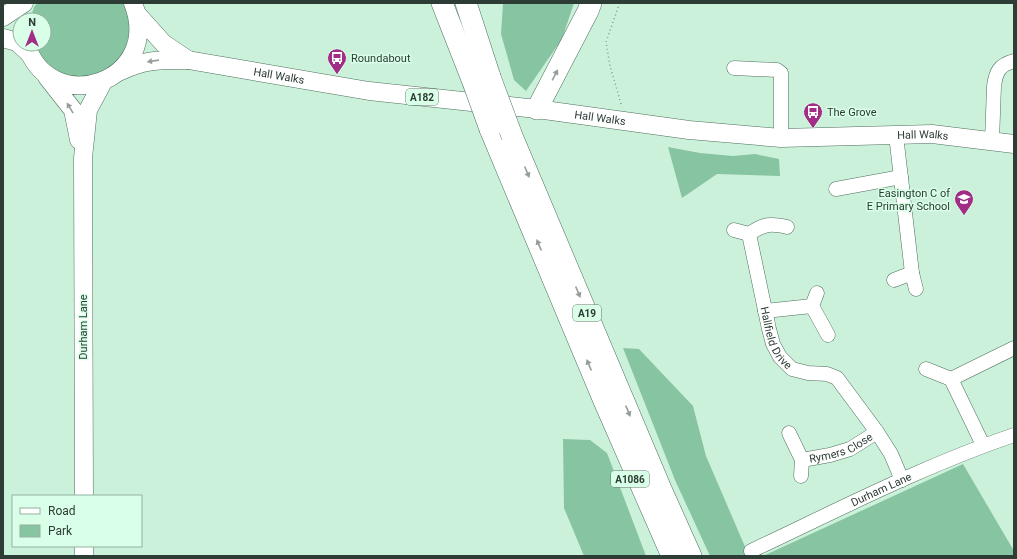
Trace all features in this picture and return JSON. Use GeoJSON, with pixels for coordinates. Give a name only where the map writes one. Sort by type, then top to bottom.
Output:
{"type":"FeatureCollection","features":[{"type":"Feature","properties":{"kind":"highway"},"geometry":{"type":"LineString","coordinates":[[442,3],[482,80]]}},
{"type":"Feature","properties":{"kind":"highway","name":"A19"},"geometry":{"type":"LineString","coordinates":[[447,3],[482,80],[512,136],[661,489],[691,556]]}},
{"type":"Feature","properties":{"kind":"highway","name":"A19"},"geometry":{"type":"LineString","coordinates":[[466,3],[482,80],[490,129],[604,401],[672,556]]}},
{"type":"Feature","properties":{"kind":"highway"},"geometry":{"type":"LineString","coordinates":[[477,3],[482,80]]}},
{"type":"Feature","properties":{"kind":"highway"},"geometry":{"type":"LineString","coordinates":[[537,109],[591,3]]}},
{"type":"Feature","properties":{"kind":"highway","name":"A1086"},"geometry":{"type":"LineString","coordinates":[[604,401],[640,507],[659,556]]}},
{"type":"Feature","properties":{"kind":"highway","name":"A1086"},"geometry":{"type":"LineString","coordinates":[[661,489],[695,556]]}},
{"type":"Feature","properties":{"kind":"main road"},"geometry":{"type":"LineString","coordinates":[[3,18],[24,3]]}},
{"type":"Feature","properties":{"kind":"main road"},"geometry":{"type":"LineString","coordinates":[[41,70],[58,81],[72,85],[89,86],[103,82],[120,71],[134,52],[139,30],[136,9]]}},
{"type":"Feature","properties":{"kind":"main road","name":"Hall Walks"},"geometry":{"type":"LineString","coordinates":[[136,9],[163,43],[188,60]]}},
{"type":"Feature","properties":{"kind":"main road","name":"Durham Lane"},"geometry":{"type":"LineString","coordinates":[[29,52],[41,70],[73,110],[83,158]]}},
{"type":"Feature","properties":{"kind":"main road","name":"Hall Walks"},"geometry":{"type":"LineString","coordinates":[[120,71],[136,64],[157,59],[188,60],[369,91],[537,109],[689,130],[782,138],[932,134],[1014,144]]}},
{"type":"Feature","properties":{"kind":"main road","name":"Durham Lane"},"geometry":{"type":"LineString","coordinates":[[84,495],[83,158],[88,110],[103,82]]}},
{"type":"Feature","properties":{"kind":"street"},"geometry":{"type":"LineString","coordinates":[[992,141],[995,78],[1001,67],[1006,63],[1014,62]]}},
{"type":"Feature","properties":{"kind":"street"},"geometry":{"type":"LineString","coordinates":[[734,68],[777,70],[781,73],[782,138]]}},
{"type":"Feature","properties":{"kind":"street"},"geometry":{"type":"LineString","coordinates":[[896,134],[912,273],[916,288]]}},
{"type":"Feature","properties":{"kind":"street"},"geometry":{"type":"LineString","coordinates":[[836,189],[901,177]]}},
{"type":"Feature","properties":{"kind":"street"},"geometry":{"type":"LineString","coordinates":[[734,230],[749,234],[760,226],[776,224],[787,227]]}},
{"type":"Feature","properties":{"kind":"street","name":"Hallfield Drive"},"geometry":{"type":"LineString","coordinates":[[749,234],[773,344],[780,357],[792,369],[808,373],[819,372],[837,378],[877,432],[891,454],[902,480]]}},
{"type":"Feature","properties":{"kind":"street"},"geometry":{"type":"LineString","coordinates":[[894,280],[912,273]]}},
{"type":"Feature","properties":{"kind":"street"},"geometry":{"type":"LineString","coordinates":[[765,311],[815,299],[828,335]]}},
{"type":"Feature","properties":{"kind":"street"},"geometry":{"type":"LineString","coordinates":[[951,379],[1014,348]]}},
{"type":"Feature","properties":{"kind":"street"},"geometry":{"type":"LineString","coordinates":[[926,369],[951,379],[983,445]]}},
{"type":"Feature","properties":{"kind":"street","name":"Rymers Close"},"geometry":{"type":"LineString","coordinates":[[802,460],[830,455],[850,449],[877,432]]}},
{"type":"Feature","properties":{"kind":"street","name":"Rymers Close"},"geometry":{"type":"LineString","coordinates":[[789,433],[802,460],[801,476]]}},
{"type":"Feature","properties":{"kind":"street","name":"Durham Lane"},"geometry":{"type":"LineString","coordinates":[[751,551],[902,480],[983,445],[1014,434]]}},
{"type":"Feature","properties":{"kind":"path"},"geometry":{"type":"LineString","coordinates":[[619,3],[606,42],[610,66],[626,122]]}},
{"type":"Feature","properties":{"kind":"green space"},"geometry":{"type":"Polygon","coordinates":[[[37,3],[124,3],[128,12],[130,25],[124,53],[117,62],[108,68],[89,76],[68,76],[58,72],[49,66],[37,52],[52,52],[52,12],[32,12],[37,3]]]}},
{"type":"Feature","properties":{"kind":"green space"},"geometry":{"type":"Polygon","coordinates":[[[503,3],[574,3],[562,39],[526,91],[514,80],[501,34],[503,3]]]}},
{"type":"Feature","properties":{"kind":"green space"},"geometry":{"type":"Polygon","coordinates":[[[668,147],[700,153],[733,156],[755,154],[779,159],[780,176],[717,174],[682,198],[668,147]]]}},
{"type":"Feature","properties":{"kind":"green space"},"geometry":{"type":"Polygon","coordinates":[[[623,348],[639,349],[693,406],[706,456],[749,556],[710,556],[675,480],[623,348]]]}},
{"type":"Feature","properties":{"kind":"green space"},"geometry":{"type":"Polygon","coordinates":[[[563,439],[590,440],[607,453],[646,556],[584,556],[564,508],[563,439]]]}},
{"type":"Feature","properties":{"kind":"green space"},"geometry":{"type":"Polygon","coordinates":[[[963,464],[1014,551],[1014,556],[763,556],[963,464]]]}},
{"type":"Feature","properties":{"kind":"place","name":"Roundabout"},"geometry":{"type":"Point","coordinates":[337,75]}},
{"type":"Feature","properties":{"kind":"place","name":"The Grove"},"geometry":{"type":"Point","coordinates":[813,129]}},
{"type":"Feature","properties":{"kind":"place","name":"Easington C of E Primary School"},"geometry":{"type":"Point","coordinates":[964,216]}}]}
